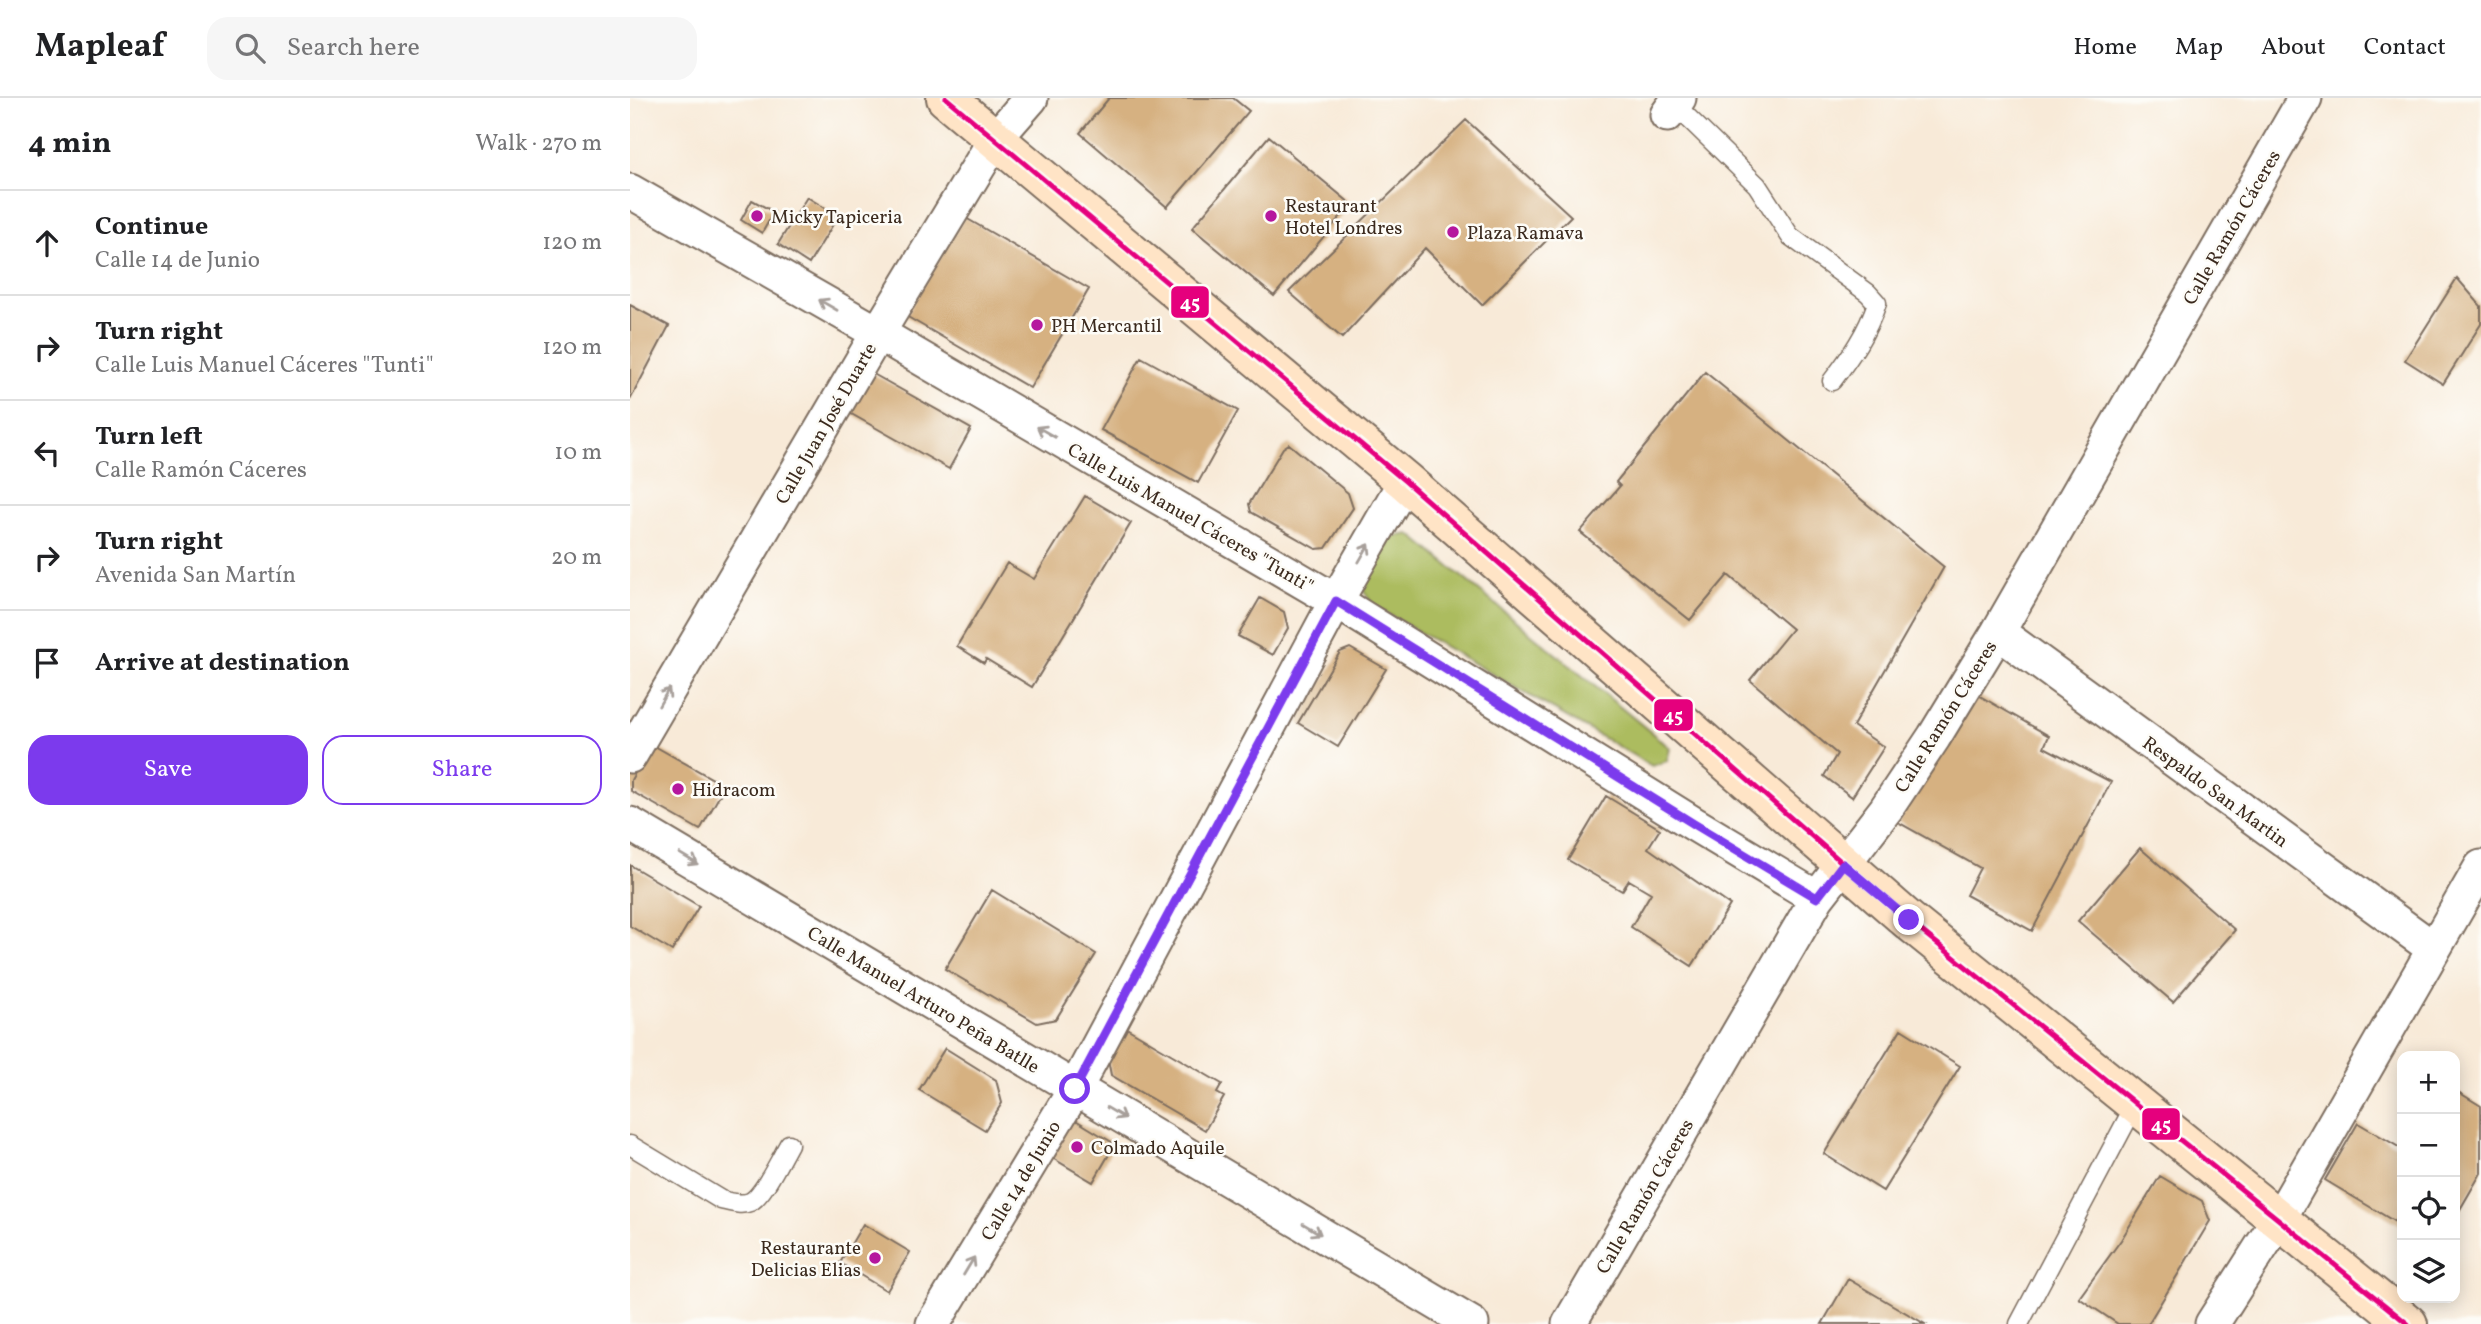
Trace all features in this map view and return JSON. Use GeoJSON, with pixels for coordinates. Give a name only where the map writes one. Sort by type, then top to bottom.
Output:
{"type":"FeatureCollection","features":[{"type":"Feature","properties":{"kind":"main road"},"geometry":{"type":"LineString","coordinates":[[946,98],[1405,481],[1938,944],[2408,1324]]}},
{"type":"Feature","properties":{"kind":"street","name":"Calle Juan José Duarte"},"geometry":{"type":"LineString","coordinates":[[630,756],[878,333],[996,138],[1031,98]]}},
{"type":"Feature","properties":{"kind":"street","name":"Calle Ramón Cáceres"},"geometry":{"type":"LineString","coordinates":[[1569,1324],[1817,898],[1886,809],[1998,632],[2305,98]]}},
{"type":"Feature","properties":{"kind":"street","name":"Calle Luis Manuel Cáceres \"Tunti\""},"geometry":{"type":"LineString","coordinates":[[630,191],[1336,601],[1817,898]]}},
{"type":"Feature","properties":{"kind":"street","name":"Calle 14 de Junio"},"geometry":{"type":"LineString","coordinates":[[933,1324],[1075,1089],[1336,601],[1405,481]]}},
{"type":"Feature","properties":{"kind":"street","name":"Respaldo San Martin"},"geometry":{"type":"LineString","coordinates":[[1998,632],[2434,949]]}},
{"type":"Feature","properties":{"kind":"street","name":"Calle Manuel Arturo Peña Batlle"},"geometry":{"type":"LineString","coordinates":[[630,824],[1472,1324]]}},
{"type":"Feature","properties":{"kind":"street"},"geometry":{"type":"LineString","coordinates":[[2212,1324],[2279,1219],[2481,867]]}},
{"type":"Feature","properties":{"kind":"lane"},"geometry":{"type":"LineString","coordinates":[[1673,106],[1757,185],[1790,236],[1868,293],[1877,303],[1871,322],[1857,348],[1832,381]]}},
{"type":"Feature","properties":{"kind":"lane"},"geometry":{"type":"LineString","coordinates":[[2019,1324],[2136,1103]]}},
{"type":"Feature","properties":{"kind":"lane"},"geometry":{"type":"LineString","coordinates":[[630,1145],[721,1200],[736,1204],[750,1202],[759,1195],[789,1144]]}},
{"type":"Feature","properties":{"kind":"green space"},"geometry":{"type":"Polygon","coordinates":[[[1410,534],[1670,748],[1667,761],[1652,766],[1372,605],[1361,585],[1391,537],[1410,534]]]}},
{"type":"Feature","properties":{"kind":"building"},"geometry":{"type":"Polygon","coordinates":[[[1109,98],[1233,98],[1249,111],[1167,207],[1080,133],[1109,98]]]}},
{"type":"Feature","properties":{"kind":"building","name":"Plaza Ramava"},"geometry":{"type":"Polygon","coordinates":[[[1466,120],[1571,216],[1482,305],[1425,248],[1342,338],[1289,292],[1466,120]]]}},
{"type":"Feature","properties":{"kind":"building","name":"Restaurant Hotel Londres"},"geometry":{"type":"Polygon","coordinates":[[[1269,136],[1351,204],[1274,296],[1192,228],[1269,136]]]}},
{"type":"Feature","properties":{"kind":"building"},"geometry":{"type":"Polygon","coordinates":[[[807,197],[838,216],[809,264],[778,244],[807,197]]]}},
{"type":"Feature","properties":{"kind":"building","name":"Micky Tapiceria"},"geometry":{"type":"Polygon","coordinates":[[[752,200],[774,212],[762,233],[741,220],[752,200]]]}},
{"type":"Feature","properties":{"kind":"building"},"geometry":{"type":"Polygon","coordinates":[[[964,217],[1089,289],[1030,388],[906,316],[964,217]]]}},
{"type":"Feature","properties":{"kind":"building"},"geometry":{"type":"Polygon","coordinates":[[[2457,278],[2481,306],[2481,324],[2443,384],[2405,360],[2457,278]]]}},
{"type":"Feature","properties":{"kind":"building"},"geometry":{"type":"Polygon","coordinates":[[[630,305],[669,326],[630,400],[630,305]]]}},
{"type":"Feature","properties":{"kind":"building"},"geometry":{"type":"Polygon","coordinates":[[[1141,357],[1238,411],[1198,483],[1101,430],[1141,357]]]}},
{"type":"Feature","properties":{"kind":"building"},"geometry":{"type":"Polygon","coordinates":[[[868,371],[971,429],[949,469],[839,407],[868,371]]]}},
{"type":"Feature","properties":{"kind":"building"},"geometry":{"type":"Polygon","coordinates":[[[1705,372],[1944,567],[1853,726],[1884,747],[1852,797],[1824,776],[1837,754],[1750,680],[1792,629],[1728,575],[1690,620],[1580,532],[1620,486],[1616,482],[1705,372]]]}},
{"type":"Feature","properties":{"kind":"building"},"geometry":{"type":"Polygon","coordinates":[[[1289,444],[1348,493],[1353,508],[1326,548],[1316,549],[1251,512],[1249,504],[1283,448],[1289,444]]]}},
{"type":"Feature","properties":{"kind":"building"},"geometry":{"type":"Polygon","coordinates":[[[1085,496],[1131,523],[1032,687],[986,659],[984,663],[957,646],[1007,563],[1034,579],[1085,496]]]}},
{"type":"Feature","properties":{"kind":"building"},"geometry":{"type":"Polygon","coordinates":[[[1260,598],[1284,612],[1288,628],[1273,655],[1238,636],[1260,598]]]}},
{"type":"Feature","properties":{"kind":"building"},"geometry":{"type":"Polygon","coordinates":[[[1350,648],[1386,669],[1338,747],[1298,723],[1340,652],[1350,648]]]}},
{"type":"Feature","properties":{"kind":"building"},"geometry":{"type":"Polygon","coordinates":[[[1973,692],[2049,736],[2044,747],[2111,782],[2032,931],[1966,895],[1980,868],[1898,822],[1973,692]]]}},
{"type":"Feature","properties":{"kind":"building","name":"Hidracom"},"geometry":{"type":"Polygon","coordinates":[[[651,744],[725,786],[700,830],[631,791],[631,780],[651,744]]]}},
{"type":"Feature","properties":{"kind":"building"},"geometry":{"type":"Polygon","coordinates":[[[1606,796],[1660,829],[1648,848],[1730,905],[1692,966],[1631,927],[1651,893],[1629,880],[1622,891],[1568,860],[1606,796]]]}},
{"type":"Feature","properties":{"kind":"building"},"geometry":{"type":"Polygon","coordinates":[[[2140,848],[2235,930],[2173,1002],[2078,921],[2140,848]]]}},
{"type":"Feature","properties":{"kind":"building"},"geometry":{"type":"Polygon","coordinates":[[[630,865],[699,906],[672,951],[630,926],[630,865]]]}},
{"type":"Feature","properties":{"kind":"building"},"geometry":{"type":"Polygon","coordinates":[[[992,890],[1096,954],[1056,1019],[1037,1023],[945,969],[992,890]]]}},
{"type":"Feature","properties":{"kind":"building"},"geometry":{"type":"Polygon","coordinates":[[[1123,1026],[1222,1084],[1217,1093],[1224,1097],[1205,1130],[1111,1075],[1107,1055],[1123,1026]]]}},
{"type":"Feature","properties":{"kind":"building"},"geometry":{"type":"Polygon","coordinates":[[[1901,1029],[1960,1066],[1883,1191],[1824,1154],[1901,1029]]]}},
{"type":"Feature","properties":{"kind":"building"},"geometry":{"type":"Polygon","coordinates":[[[945,1048],[996,1080],[1002,1103],[985,1130],[919,1090],[945,1048]]]}},
{"type":"Feature","properties":{"kind":"building"},"geometry":{"type":"Polygon","coordinates":[[[2460,1093],[2481,1106],[2481,1173],[2460,1209],[2460,1093]]]}},
{"type":"Feature","properties":{"kind":"building","name":"Colmado Aquile"},"geometry":{"type":"Polygon","coordinates":[[[1069,1116],[1115,1144],[1093,1182],[1039,1150],[1069,1116]]]}},
{"type":"Feature","properties":{"kind":"building"},"geometry":{"type":"Polygon","coordinates":[[[2358,1123],[2397,1146],[2397,1223],[2325,1180],[2358,1123]]]}},
{"type":"Feature","properties":{"kind":"building"},"geometry":{"type":"Polygon","coordinates":[[[2160,1176],[2202,1201],[2210,1221],[2148,1324],[2118,1324],[2079,1298],[2121,1240],[2160,1176]]]}},
{"type":"Feature","properties":{"kind":"building","name":"Restaurante Delicias Elias"},"geometry":{"type":"Polygon","coordinates":[[[863,1224],[910,1252],[887,1291],[840,1263],[863,1224]]]}},
{"type":"Feature","properties":{"kind":"building"},"geometry":{"type":"Polygon","coordinates":[[[1848,1279],[1925,1324],[1822,1324],[1848,1279]]]}},
{"type":"Feature","properties":{"kind":"transit line","name":"45"},"geometry":{"type":"LineString","coordinates":[[946,98],[1405,481],[1908,920],[2408,1324]]}},
{"type":"Feature","properties":{"kind":"place","name":"Micky Tapiceria"},"geometry":{"type":"Point","coordinates":[757,216]}},
{"type":"Feature","properties":{"kind":"place","name":"Restaurant Hotel Londres"},"geometry":{"type":"Point","coordinates":[1271,216]}},
{"type":"Feature","properties":{"kind":"place","name":"Plaza Ramava"},"geometry":{"type":"Point","coordinates":[1453,232]}},
{"type":"Feature","properties":{"kind":"place","name":"PH Mercantil"},"geometry":{"type":"Point","coordinates":[1037,325]}},
{"type":"Feature","properties":{"kind":"place","name":"Hidracom"},"geometry":{"type":"Point","coordinates":[678,789]}},
{"type":"Feature","properties":{"kind":"place","name":"Colmado Aquile"},"geometry":{"type":"Point","coordinates":[1077,1147]}},
{"type":"Feature","properties":{"kind":"place","name":"Restaurante Delicias Elias"},"geometry":{"type":"Point","coordinates":[875,1258]}},
{"type":"Feature","properties":{"kind":"route"},"geometry":{"type":"LineString","coordinates":[[1075,1089],[1336,601],[1817,898],[1843,864],[1909,920]]}}]}
